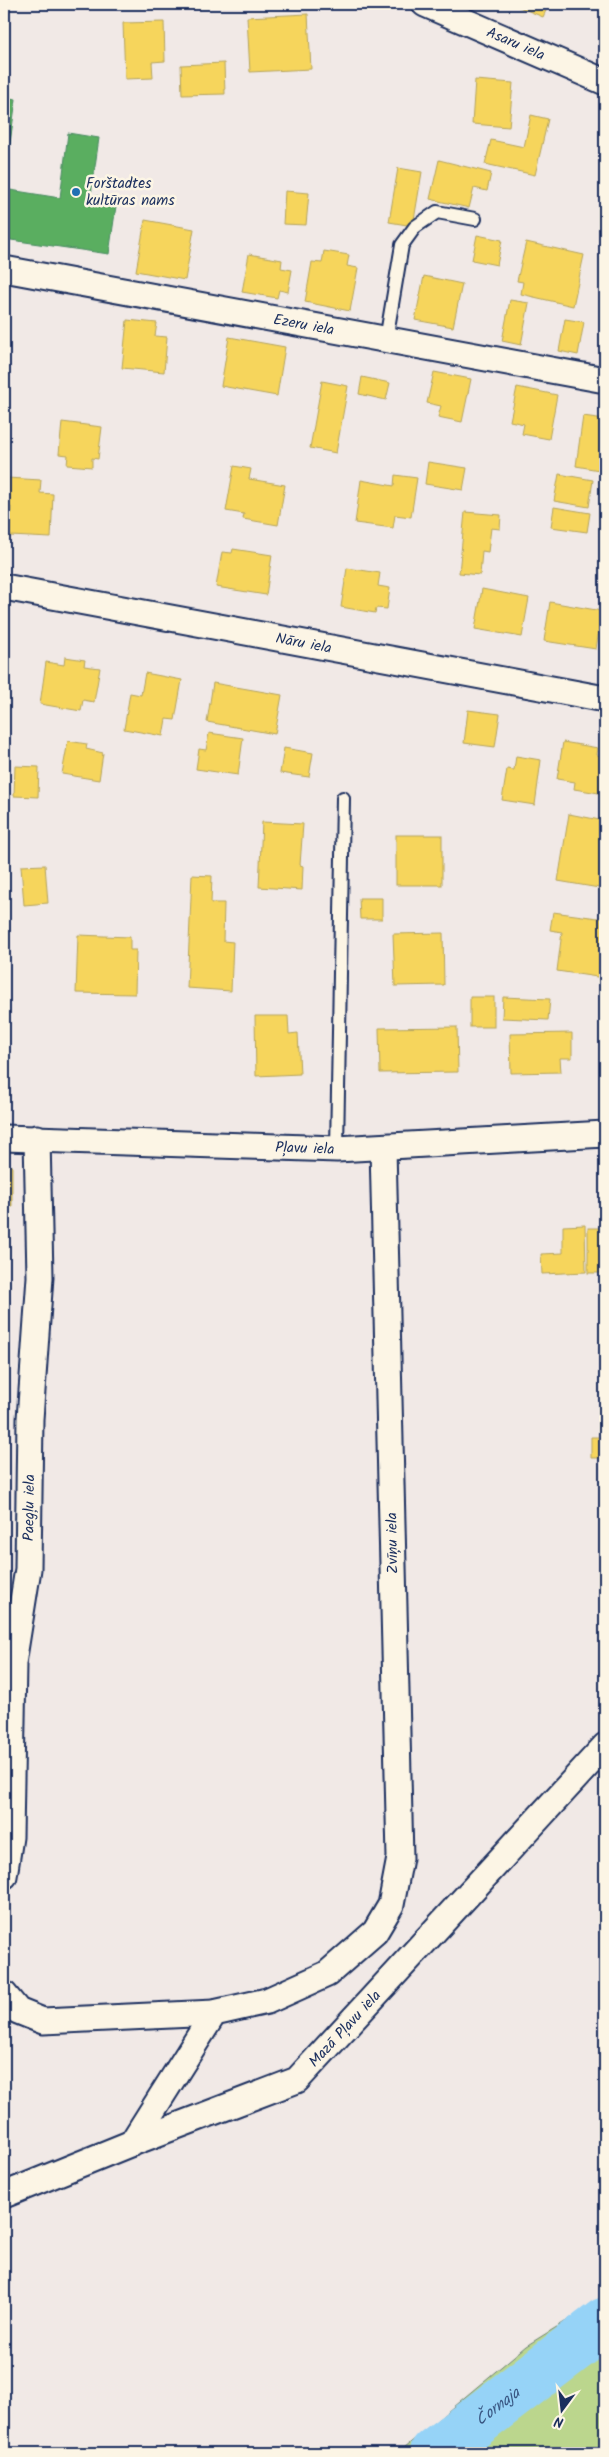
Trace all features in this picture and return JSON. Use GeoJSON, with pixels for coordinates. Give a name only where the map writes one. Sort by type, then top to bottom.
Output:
{"type":"FeatureCollection","features":[{"type":"Feature","properties":{"kind":"street","name":"Asaru iela"},"geometry":{"type":"LineString","coordinates":[[425,4],[605,82]]}},
{"type":"Feature","properties":{"kind":"street","name":"Ezeru iela"},"geometry":{"type":"LineString","coordinates":[[4,269],[605,380]]}},
{"type":"Feature","properties":{"kind":"street","name":"Nāru iela"},"geometry":{"type":"LineString","coordinates":[[4,587],[605,699]]}},
{"type":"Feature","properties":{"kind":"street","name":"Pļavu iela"},"geometry":{"type":"LineString","coordinates":[[4,1138],[337,1149],[383,1148],[605,1134]]}},
{"type":"Feature","properties":{"kind":"street","name":"Paegļu iela"},"geometry":{"type":"LineString","coordinates":[[4,1876],[10,1837],[13,1663],[28,1568],[30,1419],[40,1276],[37,1138]]}},
{"type":"Feature","properties":{"kind":"street","name":"Zvīņu iela"},"geometry":{"type":"LineString","coordinates":[[4,1994],[18,2011],[43,2021],[214,2012],[267,2001],[327,1974],[375,1932],[391,1905],[400,1858],[383,1148]]}},
{"type":"Feature","properties":{"kind":"street","name":"Mazā Pļavu iela"},"geometry":{"type":"LineString","coordinates":[[4,2195],[132,2143],[298,2080],[605,1746]]}},
{"type":"Feature","properties":{"kind":"street"},"geometry":{"type":"LineString","coordinates":[[132,2143],[214,2012]]}},
{"type":"Feature","properties":{"kind":"lane"},"geometry":{"type":"LineString","coordinates":[[386,340],[402,244],[414,227],[437,212],[475,220]]}},
{"type":"Feature","properties":{"kind":"lane"},"geometry":{"type":"LineString","coordinates":[[337,1149],[344,798]]}},
{"type":"Feature","properties":{"kind":"green space"},"geometry":{"type":"Polygon","coordinates":[[[605,2297],[605,2453],[398,2453],[526,2346],[605,2297]]]}},
{"type":"Feature","properties":{"kind":"building: Homes"},"geometry":{"type":"Polygon","coordinates":[[[512,4],[549,4],[543,17],[512,4]]]}},
{"type":"Feature","properties":{"kind":"building: Homes"},"geometry":{"type":"Polygon","coordinates":[[[308,14],[311,69],[250,72],[247,17],[308,14]]]}},
{"type":"Feature","properties":{"kind":"building: Homes"},"geometry":{"type":"Polygon","coordinates":[[[164,22],[165,61],[152,62],[153,78],[125,79],[123,23],[164,22]]]}},
{"type":"Feature","properties":{"kind":"building: Homes"},"geometry":{"type":"Polygon","coordinates":[[[224,63],[225,94],[182,95],[181,65],[224,63]]]}},
{"type":"Feature","properties":{"kind":"building: Homes"},"geometry":{"type":"Polygon","coordinates":[[[475,80],[513,83],[509,127],[472,124],[475,80]]]}},
{"type":"Feature","properties":{"kind":"building: Homes"},"geometry":{"type":"Polygon","coordinates":[[[531,115],[548,119],[535,175],[485,164],[491,140],[524,147],[531,115]]]}},
{"type":"Feature","properties":{"kind":"building: Homes"},"geometry":{"type":"Polygon","coordinates":[[[439,160],[491,173],[487,191],[474,188],[469,208],[430,199],[439,160]]]}},
{"type":"Feature","properties":{"kind":"building: Homes"},"geometry":{"type":"Polygon","coordinates":[[[398,168],[422,172],[413,226],[389,222],[398,168]]]}},
{"type":"Feature","properties":{"kind":"building: Homes"},"geometry":{"type":"Polygon","coordinates":[[[285,191],[309,193],[306,225],[283,224],[285,191]]]}},
{"type":"Feature","properties":{"kind":"building: Homes"},"geometry":{"type":"Polygon","coordinates":[[[145,220],[194,229],[185,280],[136,271],[145,220]]]}},
{"type":"Feature","properties":{"kind":"building: Homes"},"geometry":{"type":"Polygon","coordinates":[[[477,235],[502,240],[497,265],[472,260],[477,235]]]}},
{"type":"Feature","properties":{"kind":"building: Homes"},"geometry":{"type":"Polygon","coordinates":[[[526,242],[584,255],[573,306],[521,294],[523,282],[517,281],[526,242]]]}},
{"type":"Feature","properties":{"kind":"building: Homes"},"geometry":{"type":"Polygon","coordinates":[[[324,251],[349,255],[347,266],[358,268],[350,311],[305,302],[312,262],[322,263],[324,251]]]}},
{"type":"Feature","properties":{"kind":"building: Homes"},"geometry":{"type":"Polygon","coordinates":[[[249,254],[282,260],[281,268],[292,270],[288,292],[279,290],[277,298],[242,292],[249,254]]]}},
{"type":"Feature","properties":{"kind":"building: Homes"},"geometry":{"type":"Polygon","coordinates":[[[424,276],[462,284],[453,327],[415,320],[424,276]]]}},
{"type":"Feature","properties":{"kind":"building: Homes"},"geometry":{"type":"Polygon","coordinates":[[[510,300],[529,303],[521,345],[502,341],[510,300]]]}},
{"type":"Feature","properties":{"kind":"building: Homes"},"geometry":{"type":"Polygon","coordinates":[[[565,319],[584,322],[578,355],[559,351],[565,319]]]}},
{"type":"Feature","properties":{"kind":"building: Homes"},"geometry":{"type":"Polygon","coordinates":[[[127,320],[157,323],[155,336],[167,337],[164,372],[122,368],[127,320]]]}},
{"type":"Feature","properties":{"kind":"building: Homes"},"geometry":{"type":"Polygon","coordinates":[[[229,337],[285,347],[277,396],[221,386],[229,337]]]}},
{"type":"Feature","properties":{"kind":"building: Homes"},"geometry":{"type":"Polygon","coordinates":[[[434,372],[471,379],[462,422],[438,417],[441,406],[427,403],[434,372]]]}},
{"type":"Feature","properties":{"kind":"building: Homes"},"geometry":{"type":"Polygon","coordinates":[[[362,377],[390,383],[386,400],[359,394],[362,377]]]}},
{"type":"Feature","properties":{"kind":"building: Homes"},"geometry":{"type":"Polygon","coordinates":[[[322,381],[348,386],[336,453],[310,448],[322,381]]]}},
{"type":"Feature","properties":{"kind":"building: Homes"},"geometry":{"type":"Polygon","coordinates":[[[517,387],[557,395],[549,439],[522,434],[524,424],[510,421],[517,387]]]}},
{"type":"Feature","properties":{"kind":"building: Homes"},"geometry":{"type":"Polygon","coordinates":[[[583,416],[605,419],[605,471],[576,466],[583,416]]]}},
{"type":"Feature","properties":{"kind":"building: Homes"},"geometry":{"type":"Polygon","coordinates":[[[62,422],[102,427],[98,459],[92,458],[92,467],[67,465],[68,455],[59,454],[62,422]]]}},
{"type":"Feature","properties":{"kind":"building: Homes"},"geometry":{"type":"Polygon","coordinates":[[[428,462],[467,468],[463,490],[425,484],[428,462]]]}},
{"type":"Feature","properties":{"kind":"building: Homes"},"geometry":{"type":"Polygon","coordinates":[[[234,466],[251,469],[249,479],[285,485],[278,525],[243,519],[244,514],[226,511],[234,466]]]}},
{"type":"Feature","properties":{"kind":"building: Homes"},"geometry":{"type":"Polygon","coordinates":[[[559,474],[593,480],[589,507],[554,501],[559,474]]]}},
{"type":"Feature","properties":{"kind":"building: Homes"},"geometry":{"type":"Polygon","coordinates":[[[395,475],[417,478],[411,517],[395,515],[393,528],[355,523],[361,480],[394,486],[395,475]]]}},
{"type":"Feature","properties":{"kind":"building: Homes"},"geometry":{"type":"Polygon","coordinates":[[[7,478],[41,480],[40,493],[53,494],[51,538],[10,536],[11,507],[6,507],[7,478]]]}},
{"type":"Feature","properties":{"kind":"building: Homes"},"geometry":{"type":"Polygon","coordinates":[[[554,507],[590,513],[587,532],[551,527],[554,507]]]}},
{"type":"Feature","properties":{"kind":"building: Homes"},"geometry":{"type":"Polygon","coordinates":[[[465,512],[501,515],[500,529],[491,528],[488,552],[482,551],[480,575],[459,573],[465,512]]]}},
{"type":"Feature","properties":{"kind":"building: Homes"},"geometry":{"type":"Polygon","coordinates":[[[233,549],[272,555],[266,595],[216,587],[222,552],[232,553],[233,549]]]}},
{"type":"Feature","properties":{"kind":"building: Homes"},"geometry":{"type":"Polygon","coordinates":[[[347,568],[380,573],[378,586],[390,588],[387,609],[376,608],[375,613],[341,607],[347,568]]]}},
{"type":"Feature","properties":{"kind":"building: Homes"},"geometry":{"type":"Polygon","coordinates":[[[482,589],[529,598],[522,637],[475,629],[482,589]]]}},
{"type":"Feature","properties":{"kind":"building: Homes"},"geometry":{"type":"Polygon","coordinates":[[[550,602],[602,611],[596,649],[544,641],[550,602]]]}},
{"type":"Feature","properties":{"kind":"building: Homes"},"geometry":{"type":"Polygon","coordinates":[[[65,657],[85,660],[84,666],[100,668],[94,702],[83,700],[81,711],[40,704],[46,662],[64,665],[65,657]]]}},
{"type":"Feature","properties":{"kind":"building: Homes"},"geometry":{"type":"Polygon","coordinates":[[[145,673],[182,680],[175,720],[166,719],[163,736],[124,729],[130,693],[141,695],[145,673]]]}},
{"type":"Feature","properties":{"kind":"building: Homes"},"geometry":{"type":"Polygon","coordinates":[[[213,683],[282,695],[275,734],[207,722],[213,683]]]}},
{"type":"Feature","properties":{"kind":"building: Homes"},"geometry":{"type":"Polygon","coordinates":[[[468,710],[500,714],[495,747],[464,743],[468,710]]]}},
{"type":"Feature","properties":{"kind":"building: Homes"},"geometry":{"type":"Polygon","coordinates":[[[209,733],[243,738],[238,775],[196,769],[199,749],[206,750],[209,733]]]}},
{"type":"Feature","properties":{"kind":"building: Homes"},"geometry":{"type":"Polygon","coordinates":[[[68,741],[87,744],[86,749],[103,753],[99,780],[62,774],[68,741]]]}},
{"type":"Feature","properties":{"kind":"building: Homes"},"geometry":{"type":"Polygon","coordinates":[[[563,742],[598,748],[597,755],[605,756],[605,794],[574,789],[575,782],[557,779],[563,742]]]}},
{"type":"Feature","properties":{"kind":"building: Homes"},"geometry":{"type":"Polygon","coordinates":[[[284,748],[313,753],[309,777],[280,773],[284,748]]]}},
{"type":"Feature","properties":{"kind":"building: Homes"},"geometry":{"type":"Polygon","coordinates":[[[516,756],[541,760],[535,805],[502,800],[507,769],[514,770],[516,756]]]}},
{"type":"Feature","properties":{"kind":"building: Homes"},"geometry":{"type":"Polygon","coordinates":[[[15,766],[39,767],[38,797],[14,796],[15,766]]]}},
{"type":"Feature","properties":{"kind":"building: Homes"},"geometry":{"type":"Polygon","coordinates":[[[569,814],[605,821],[605,889],[558,881],[569,814]]]}},
{"type":"Feature","properties":{"kind":"building: Homes"},"geometry":{"type":"Polygon","coordinates":[[[262,822],[303,824],[300,865],[303,866],[302,890],[259,887],[262,822]]]}},
{"type":"Feature","properties":{"kind":"building: Homes"},"geometry":{"type":"Polygon","coordinates":[[[396,835],[442,835],[442,885],[396,885],[396,835]]]}},
{"type":"Feature","properties":{"kind":"building: Homes"},"geometry":{"type":"Polygon","coordinates":[[[45,865],[48,903],[24,905],[21,866],[45,865]]]}},
{"type":"Feature","properties":{"kind":"building: Homes"},"geometry":{"type":"Polygon","coordinates":[[[192,875],[212,876],[211,903],[224,903],[223,941],[233,942],[231,991],[187,988],[192,875]]]}},
{"type":"Feature","properties":{"kind":"building: Homes"},"geometry":{"type":"Polygon","coordinates":[[[359,898],[382,898],[382,919],[360,919],[359,898]]]}},
{"type":"Feature","properties":{"kind":"building: Homes"},"geometry":{"type":"Polygon","coordinates":[[[553,912],[605,919],[604,978],[557,971],[562,932],[550,930],[553,912]]]}},
{"type":"Feature","properties":{"kind":"building: Homes"},"geometry":{"type":"Polygon","coordinates":[[[443,933],[444,985],[395,986],[393,934],[443,933]]]}},
{"type":"Feature","properties":{"kind":"building: Homes"},"geometry":{"type":"Polygon","coordinates":[[[78,935],[130,937],[130,950],[136,950],[135,994],[76,993],[78,935]]]}},
{"type":"Feature","properties":{"kind":"building: Homes"},"geometry":{"type":"Polygon","coordinates":[[[470,997],[494,997],[494,1027],[470,1027],[470,997]]]}},
{"type":"Feature","properties":{"kind":"building: Homes"},"geometry":{"type":"Polygon","coordinates":[[[503,997],[550,999],[548,1020],[502,1018],[503,997]]]}},
{"type":"Feature","properties":{"kind":"building: Homes"},"geometry":{"type":"Polygon","coordinates":[[[255,1016],[288,1016],[289,1034],[298,1033],[300,1074],[256,1076],[255,1016]]]}},
{"type":"Feature","properties":{"kind":"building: Homes"},"geometry":{"type":"Polygon","coordinates":[[[457,1027],[458,1072],[380,1073],[379,1028],[457,1027]]]}},
{"type":"Feature","properties":{"kind":"building: Homes"},"geometry":{"type":"Polygon","coordinates":[[[572,1033],[572,1058],[560,1058],[561,1072],[511,1073],[510,1034],[572,1033]]]}},
{"type":"Feature","properties":{"kind":"building: Homes"},"geometry":{"type":"Polygon","coordinates":[[[4,1166],[12,1166],[12,1207],[4,1207],[4,1166]]]}},
{"type":"Feature","properties":{"kind":"building: Homes"},"geometry":{"type":"Polygon","coordinates":[[[585,1225],[586,1272],[542,1274],[541,1254],[563,1253],[563,1226],[585,1225]]]}},
{"type":"Feature","properties":{"kind":"building: Homes"},"geometry":{"type":"Polygon","coordinates":[[[588,1228],[605,1228],[605,1273],[588,1273],[588,1228]]]}},
{"type":"Feature","properties":{"kind":"building: Homes"},"geometry":{"type":"Polygon","coordinates":[[[599,1427],[605,1427],[605,1458],[591,1458],[591,1437],[599,1437],[599,1427]]]}},
{"type":"Feature","properties":{"kind":"building: Public"},"geometry":{"type":"Polygon","coordinates":[[[4,97],[16,99],[4,187],[4,97]]]}},
{"type":"Feature","properties":{"kind":"building: Public","name":"Forštadtes kultūras nams"},"geometry":{"type":"Polygon","coordinates":[[[68,133],[99,138],[91,195],[117,199],[109,254],[4,239],[4,189],[60,198],[68,133]]]}},
{"type":"Feature","properties":{"kind":"waterway","name":"Čornaja"},"geometry":{"type":"LineString","coordinates":[[435,2453],[605,2323]]}},
{"type":"Feature","properties":{"kind":"place","name":"Forštadtes kultūras nams"},"geometry":{"type":"Point","coordinates":[76,192]}}]}
